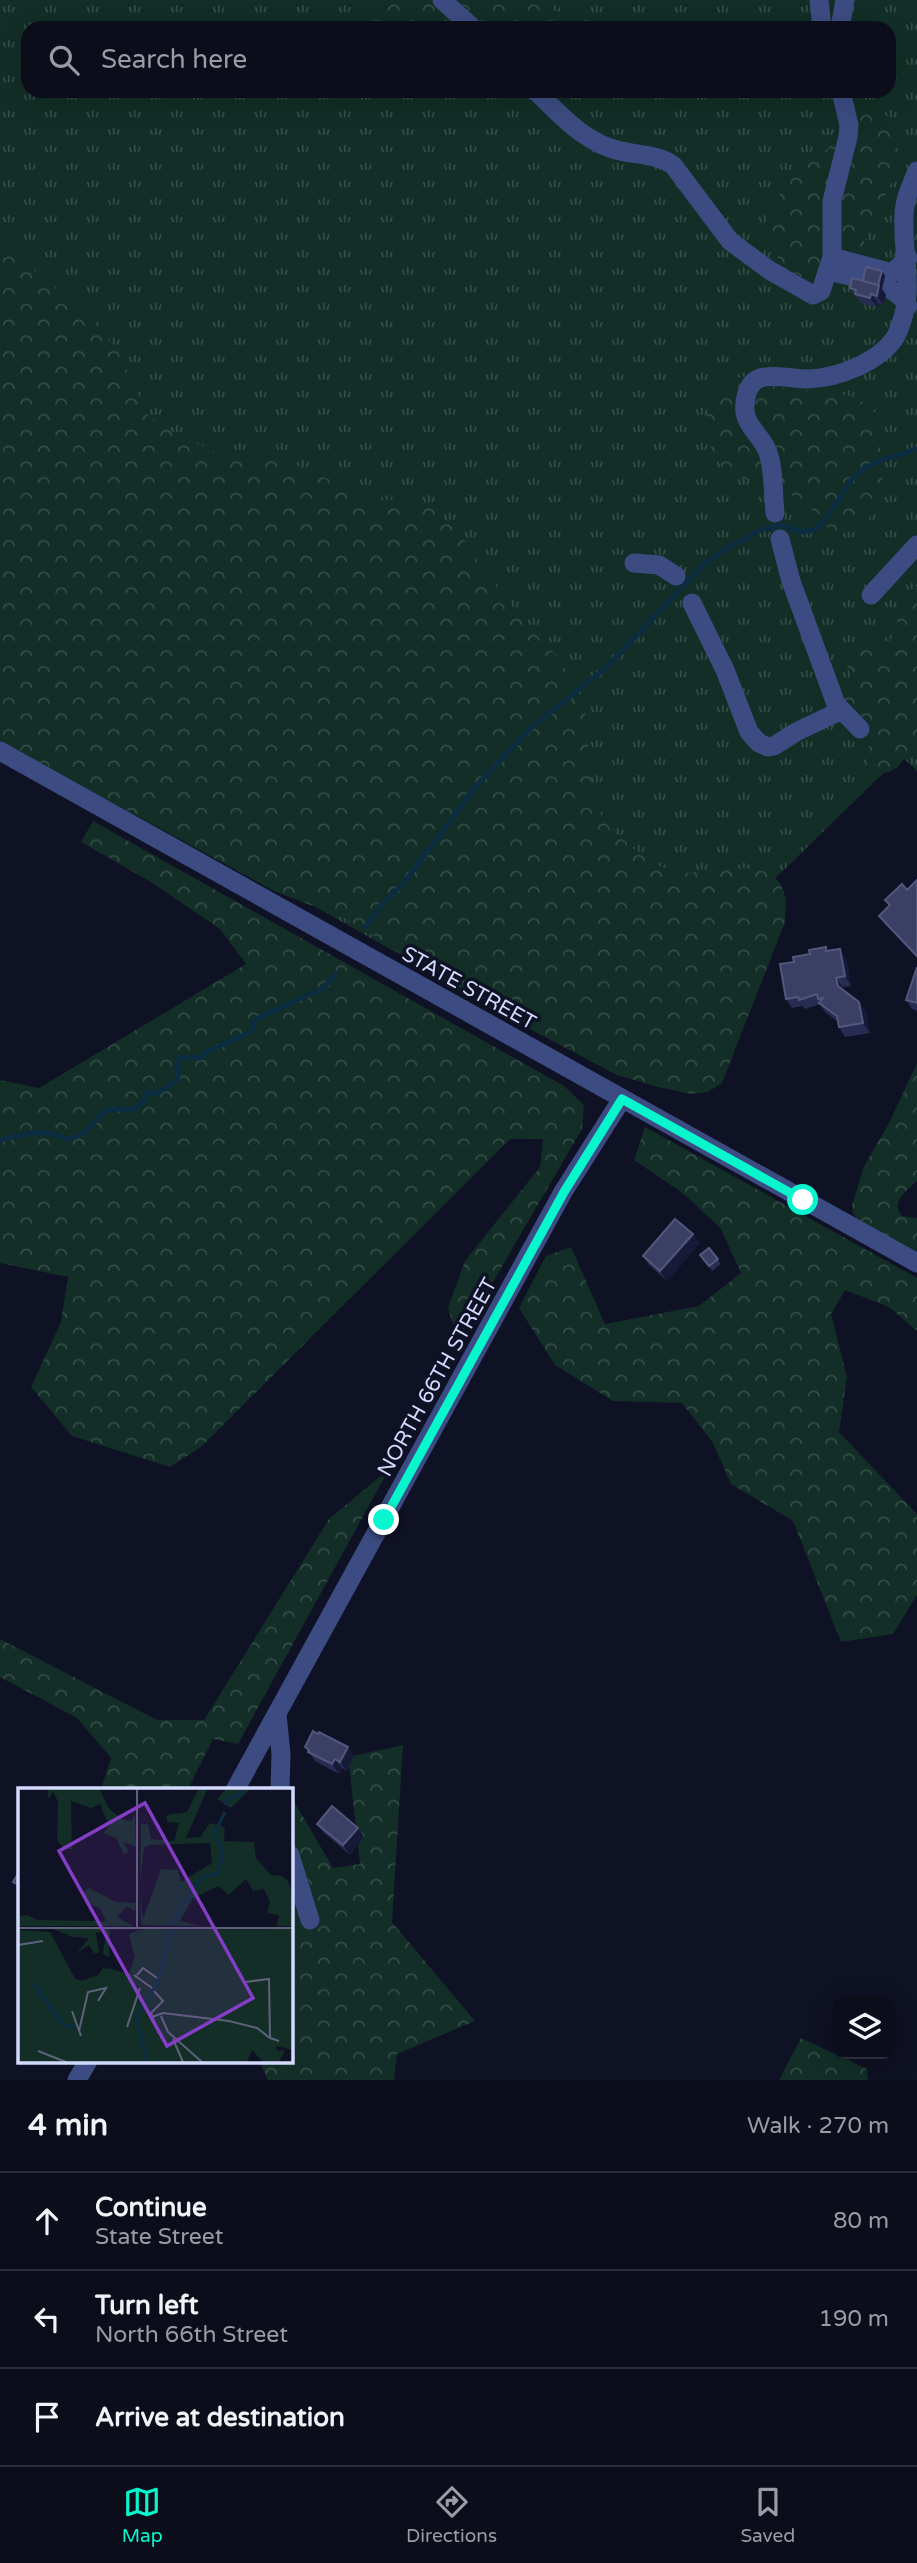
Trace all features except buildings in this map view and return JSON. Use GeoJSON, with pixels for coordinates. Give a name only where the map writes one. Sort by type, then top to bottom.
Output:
{"type":"FeatureCollection","features":[{"type":"Feature","properties":{"kind":"street"},"geometry":{"type":"LineString","coordinates":[[442,0],[465,21]]}},
{"type":"Feature","properties":{"kind":"street"},"geometry":{"type":"LineString","coordinates":[[819,0],[821,21]]}},
{"type":"Feature","properties":{"kind":"street"},"geometry":{"type":"LineString","coordinates":[[841,21],[845,0]]}},
{"type":"Feature","properties":{"kind":"street"},"geometry":{"type":"LineString","coordinates":[[543,98],[563,117],[600,144],[659,158],[673,165],[730,241],[813,295],[817,295],[830,264],[832,201],[849,125],[843,98]]}},
{"type":"Feature","properties":{"kind":"street"},"geometry":{"type":"LineString","coordinates":[[775,513],[769,454],[745,416],[745,398],[750,386],[763,377],[819,378],[857,366],[889,345],[898,334],[908,306],[911,280],[904,215],[908,192],[917,171]]}},
{"type":"Feature","properties":{"kind":"street"},"geometry":{"type":"LineString","coordinates":[[830,264],[892,273],[908,258]]}},
{"type":"Feature","properties":{"kind":"street"},"geometry":{"type":"LineString","coordinates":[[830,264],[889,287],[898,292],[908,306]]}},
{"type":"Feature","properties":{"kind":"street"},"geometry":{"type":"LineString","coordinates":[[780,539],[791,580],[840,711],[860,729]]}},
{"type":"Feature","properties":{"kind":"street"},"geometry":{"type":"LineString","coordinates":[[871,595],[917,545]]}},
{"type":"Feature","properties":{"kind":"street"},"geometry":{"type":"LineString","coordinates":[[634,563],[659,565],[676,576]]}},
{"type":"Feature","properties":{"kind":"street"},"geometry":{"type":"LineString","coordinates":[[692,603],[725,670],[749,732],[758,743],[774,746],[840,711]]}},
{"type":"Feature","properties":{"kind":"street","name":"STATE STREET"},"geometry":{"type":"LineString","coordinates":[[0,751],[917,1263]]}},
{"type":"Feature","properties":{"kind":"street","name":"NORTH 66TH STREET"},"geometry":{"type":"LineString","coordinates":[[236,1788],[564,1192],[622,1099]]}},
{"type":"Feature","properties":{"kind":"street"},"geometry":{"type":"LineString","coordinates":[[277,1714],[282,1754],[280,1788]]}},
{"type":"Feature","properties":{"kind":"street"},"geometry":{"type":"LineString","coordinates":[[292,1862],[310,1920]]}},
{"type":"Feature","properties":{"kind":"street"},"geometry":{"type":"LineString","coordinates":[[77,2080],[87,2062]]}},
{"type":"Feature","properties":{"kind":"green space"},"geometry":{"type":"Polygon","coordinates":[[[0,0],[917,0],[917,771],[901,756],[752,901],[576,1053],[0,730],[0,0]]]}},
{"type":"Feature","properties":{"kind":"green space"},"geometry":{"type":"Polygon","coordinates":[[[360,0],[542,0],[555,11],[591,21],[372,21],[360,0]]]}},
{"type":"Feature","properties":{"kind":"green space"},"geometry":{"type":"Polygon","coordinates":[[[876,108],[890,118],[899,141],[893,179],[864,243],[856,271],[845,284],[832,287],[816,284],[789,271],[774,253],[766,235],[768,217],[786,182],[804,158],[828,149],[845,127],[865,110],[876,108]]]}},
{"type":"Feature","properties":{"kind":"green space"},"geometry":{"type":"Polygon","coordinates":[[[0,239],[47,282],[86,312],[118,352],[148,415],[179,436],[224,455],[267,459],[299,466],[330,480],[350,495],[367,501],[415,498],[436,511],[462,537],[529,628],[558,657],[582,698],[587,723],[592,789],[603,821],[631,847],[661,867],[686,873],[746,868],[767,872],[780,883],[786,899],[785,922],[722,1083],[708,1092],[691,1094],[617,1075],[450,987],[344,918],[276,892],[0,741],[0,239]]]}},
{"type":"Feature","properties":{"kind":"green space"},"geometry":{"type":"Polygon","coordinates":[[[750,376],[789,389],[844,395],[871,408],[879,427],[881,488],[876,507],[864,523],[847,533],[835,532],[795,497],[768,485],[743,479],[723,467],[715,456],[708,434],[706,417],[709,403],[720,386],[737,378],[750,376]]]}},
{"type":"Feature","properties":{"kind":"green space"},"geometry":{"type":"Polygon","coordinates":[[[917,586],[917,742],[898,767],[876,775],[868,764],[870,732],[862,719],[842,700],[851,676],[847,666],[848,656],[897,634],[900,601],[917,586]]]}},
{"type":"Feature","properties":{"kind":"green space"},"geometry":{"type":"Polygon","coordinates":[[[93,821],[564,1086],[584,1105],[582,1129],[458,1342],[448,1307],[465,1261],[540,1167],[543,1139],[510,1139],[201,1447],[170,1467],[72,1436],[31,1387],[61,1322],[68,1277],[0,1263],[0,1080],[39,1088],[246,964],[220,929],[151,882],[81,842],[93,821]]]}},
{"type":"Feature","properties":{"kind":"green space"},"geometry":{"type":"Polygon","coordinates":[[[917,1063],[917,1181],[901,1197],[898,1206],[902,1216],[917,1218],[917,1256],[860,1222],[853,1214],[852,1205],[864,1166],[889,1123],[917,1063]]]}},
{"type":"Feature","properties":{"kind":"green space"},"geometry":{"type":"Polygon","coordinates":[[[645,1127],[917,1278],[917,1331],[889,1307],[845,1290],[831,1314],[847,1377],[839,1432],[917,1514],[917,1595],[893,1634],[841,1642],[793,1521],[731,1484],[713,1443],[682,1403],[613,1401],[555,1365],[519,1308],[546,1256],[571,1247],[605,1324],[699,1306],[741,1273],[721,1229],[684,1194],[634,1160],[645,1127]]]}},
{"type":"Feature","properties":{"kind":"green space"},"geometry":{"type":"Polygon","coordinates":[[[389,1469],[238,1744],[213,1739],[188,1788],[101,1788],[111,1758],[77,1718],[0,1677],[0,1639],[157,1720],[204,1720],[329,1519],[389,1469]]]}},
{"type":"Feature","properties":{"kind":"green space"},"geometry":{"type":"Polygon","coordinates":[[[403,1745],[392,1922],[475,2021],[397,2054],[394,2080],[268,2080],[259,2062],[292,2062],[292,1798],[333,1868],[360,1864],[348,1757],[403,1745]]]}},
{"type":"Feature","properties":{"kind":"green space"},"geometry":{"type":"Polygon","coordinates":[[[801,2038],[833,2053],[833,2059],[846,2059],[867,2069],[868,2080],[779,2080],[801,2038]]]}},
{"type":"Feature","properties":{"kind":"waterway"},"geometry":{"type":"LineString","coordinates":[[365,927],[384,902],[403,884],[477,785],[532,727],[607,667],[704,564],[761,530],[782,525],[804,532],[813,530],[823,523],[852,479],[862,470],[879,461],[917,449]]}},
{"type":"Feature","properties":{"kind":"waterway"},"geometry":{"type":"LineString","coordinates":[[0,1141],[44,1133],[73,1138],[85,1132],[104,1112],[131,1110],[143,1103],[147,1092],[157,1094],[177,1080],[179,1072],[176,1064],[181,1057],[200,1058],[208,1051],[251,1032],[256,1019],[324,988],[336,973]]}},
{"type":"Feature","properties":{"kind":"route"},"geometry":{"type":"LineString","coordinates":[[384,1520],[564,1192],[622,1099],[803,1200]]}}]}
